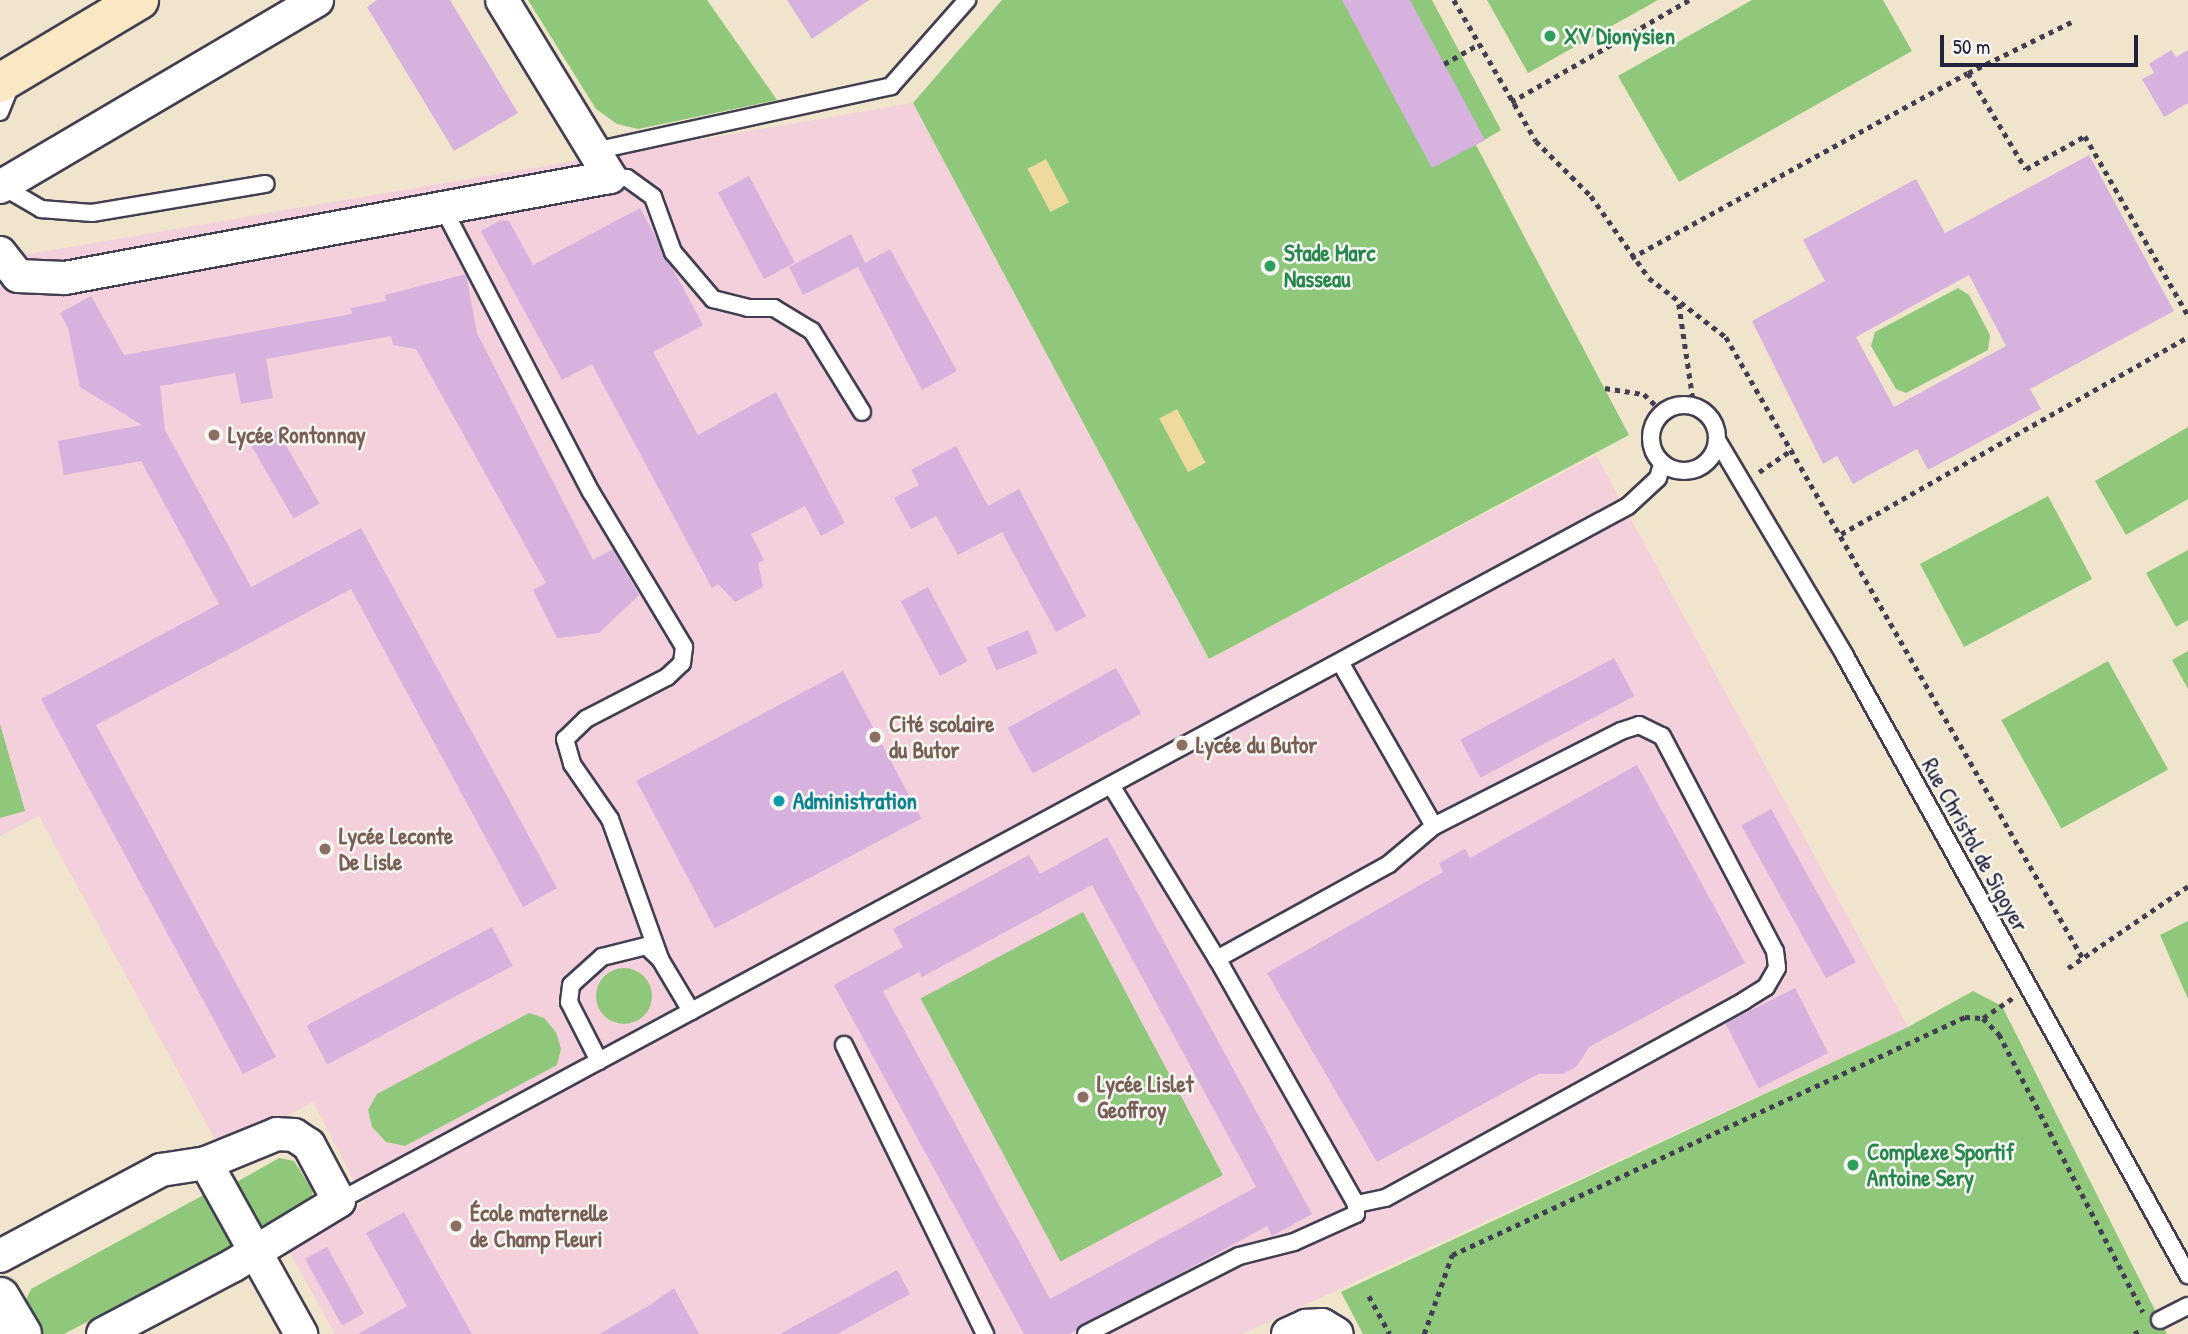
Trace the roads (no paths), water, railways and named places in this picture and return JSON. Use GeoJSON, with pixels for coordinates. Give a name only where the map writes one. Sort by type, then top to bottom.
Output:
{"type":"FeatureCollection","features":[{"type":"Feature","properties":{"kind":"main road"},"geometry":{"type":"LineString","coordinates":[[8,78],[139,0]]}},
{"type":"Feature","properties":{"kind":"street"},"geometry":{"type":"LineString","coordinates":[[0,186],[317,0]]}},
{"type":"Feature","properties":{"kind":"street"},"geometry":{"type":"LineString","coordinates":[[0,253],[18,276],[65,278],[443,208],[602,164],[502,0]]}},
{"type":"Feature","properties":{"kind":"street"},"geometry":{"type":"LineString","coordinates":[[0,1256],[161,1170],[206,1163],[277,1134],[293,1135],[309,1145],[339,1201],[254,1253],[103,1334]]}},
{"type":"Feature","properties":{"kind":"street"},"geometry":{"type":"LineString","coordinates":[[206,1163],[301,1334]]}},
{"type":"Feature","properties":{"kind":"street"},"geometry":{"type":"LineString","coordinates":[[0,1297],[22,1334]]}},
{"type":"Feature","properties":{"kind":"street"},"geometry":{"type":"LineString","coordinates":[[1287,1334],[1306,1326],[1322,1325],[1337,1334]]}},
{"type":"Feature","properties":{"kind":"lane"},"geometry":{"type":"LineString","coordinates":[[602,164],[891,86],[967,0]]}},
{"type":"Feature","properties":{"kind":"lane"},"geometry":{"type":"LineString","coordinates":[[0,111],[8,78]]}},
{"type":"Feature","properties":{"kind":"lane"},"geometry":{"type":"LineString","coordinates":[[602,164],[653,197],[673,251],[713,299],[748,308],[774,308],[812,331],[862,412]]}},
{"type":"Feature","properties":{"kind":"lane"},"geometry":{"type":"LineString","coordinates":[[0,186],[41,209],[92,213],[266,184]]}},
{"type":"Feature","properties":{"kind":"lane"},"geometry":{"type":"LineString","coordinates":[[443,208],[591,492],[684,647],[682,663],[667,677],[586,719],[565,739],[572,764],[610,819],[660,959],[691,1010]]}},
{"type":"Feature","properties":{"kind":"lane"},"geometry":{"type":"LineString","coordinates":[[1694,406],[1716,425],[1717,440],[1712,455],[1701,466],[1686,471],[1662,464],[1651,445],[1656,421],[1664,413],[1694,406]]}},
{"type":"Feature","properties":{"kind":"lane","name":"Rue Christol de Sigoyer"},"geometry":{"type":"LineString","coordinates":[[1717,440],[1744,482],[2188,1275]]}},
{"type":"Feature","properties":{"kind":"lane"},"geometry":{"type":"LineString","coordinates":[[339,1201],[1628,506],[1658,478],[1662,464]]}},
{"type":"Feature","properties":{"kind":"lane"},"geometry":{"type":"LineString","coordinates":[[1340,662],[1434,826]]}},
{"type":"Feature","properties":{"kind":"lane"},"geometry":{"type":"LineString","coordinates":[[1217,959],[1389,864],[1434,826],[1639,725],[1662,736],[1775,951],[1777,968],[1766,987],[1385,1198],[1356,1204]]}},
{"type":"Feature","properties":{"kind":"lane"},"geometry":{"type":"LineString","coordinates":[[1086,1334],[1239,1256],[1294,1242],[1356,1214],[1356,1204],[1217,959],[1111,785]]}},
{"type":"Feature","properties":{"kind":"lane"},"geometry":{"type":"LineString","coordinates":[[598,1061],[569,1002],[571,985],[602,957],[628,947],[646,946],[660,959]]}},
{"type":"Feature","properties":{"kind":"lane"},"geometry":{"type":"LineString","coordinates":[[844,1045],[985,1334]]}},
{"type":"Feature","properties":{"kind":"lane"},"geometry":{"type":"LineString","coordinates":[[2155,1323],[2188,1306]]}},
{"type":"Feature","properties":{"kind":"place","name":"XV Dionysien"},"geometry":{"type":"Point","coordinates":[1550,36]}},
{"type":"Feature","properties":{"kind":"place","name":"Stade Marc Nasseau"},"geometry":{"type":"Point","coordinates":[1270,266]}},
{"type":"Feature","properties":{"kind":"place","name":"Lycée Rontonnay"},"geometry":{"type":"Point","coordinates":[214,435]}},
{"type":"Feature","properties":{"kind":"place","name":"Cité scolaire du Butor"},"geometry":{"type":"Point","coordinates":[875,737]}},
{"type":"Feature","properties":{"kind":"place","name":"Lycée du Butor"},"geometry":{"type":"Point","coordinates":[1182,745]}},
{"type":"Feature","properties":{"kind":"place","name":"Administration"},"geometry":{"type":"Point","coordinates":[779,801]}},
{"type":"Feature","properties":{"kind":"place","name":"Lycée Leconte De Lisle"},"geometry":{"type":"Point","coordinates":[325,849]}},
{"type":"Feature","properties":{"kind":"place","name":"Lycée Lislet Geoffroy"},"geometry":{"type":"Point","coordinates":[1083,1097]}},
{"type":"Feature","properties":{"kind":"place","name":"Complexe Sportif Antoine Sery"},"geometry":{"type":"Point","coordinates":[1853,1165]}},
{"type":"Feature","properties":{"kind":"place","name":"École maternelle de Champ Fleuri"},"geometry":{"type":"Point","coordinates":[456,1226]}}]}
